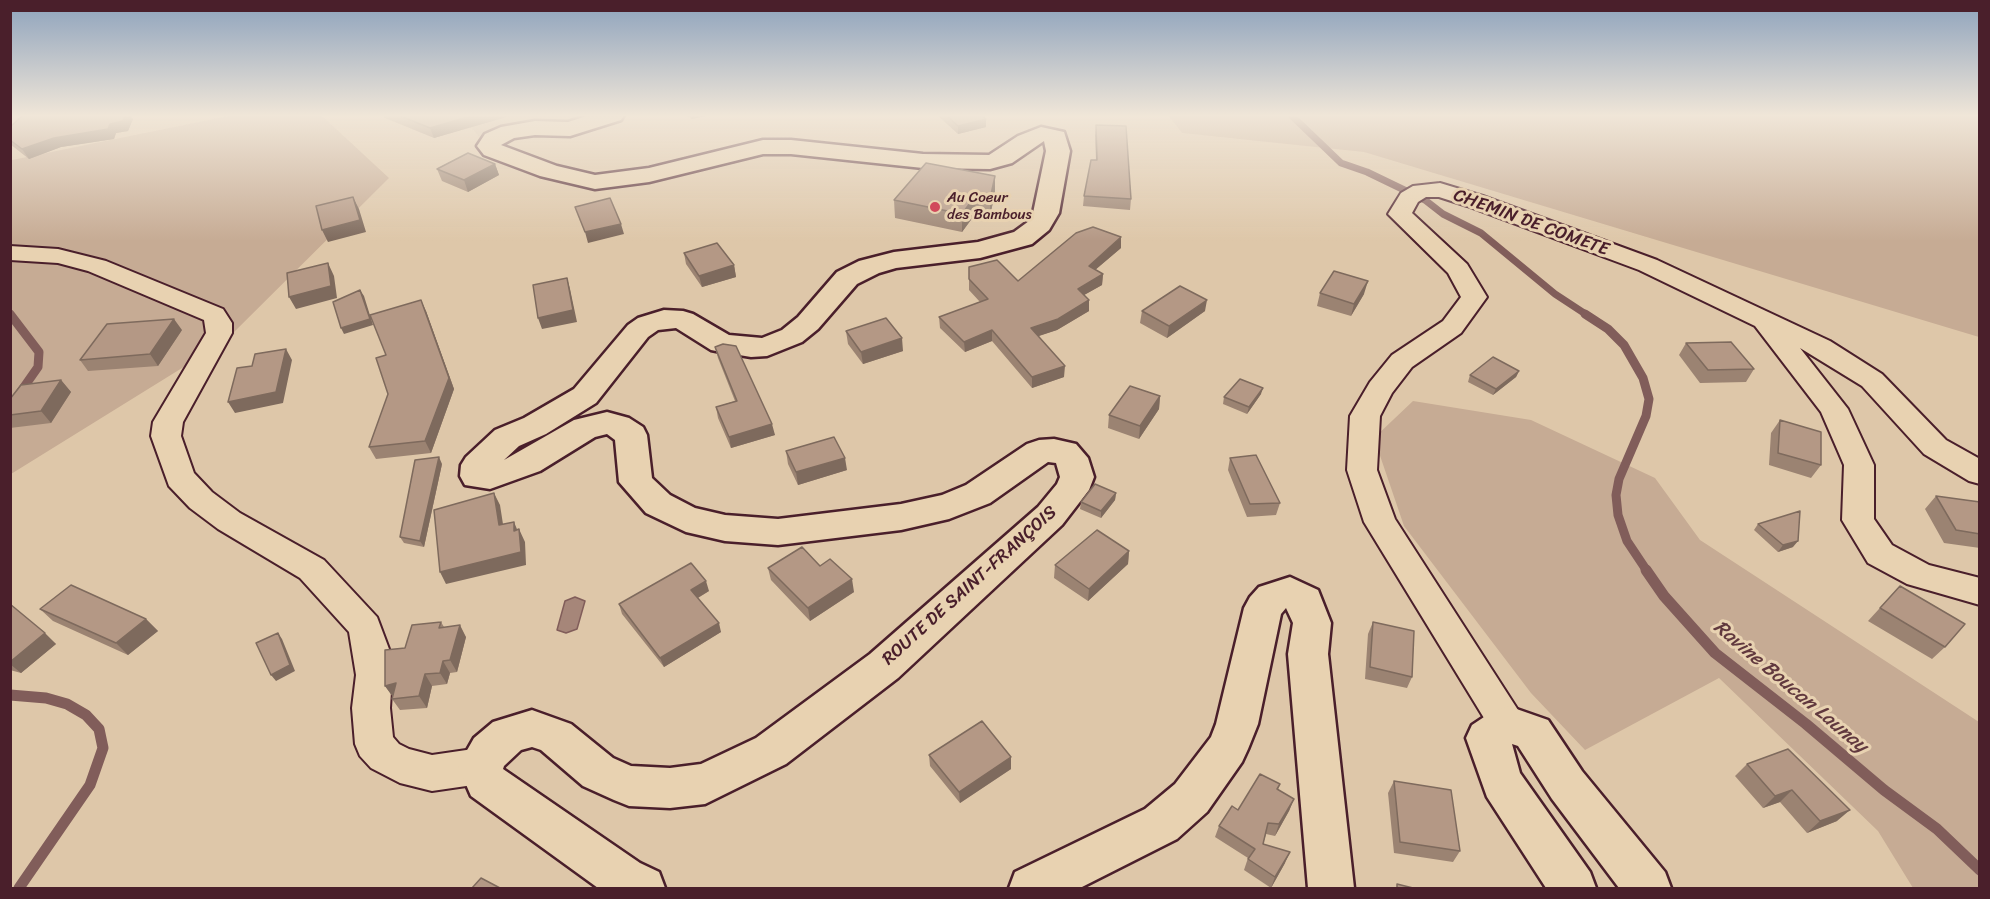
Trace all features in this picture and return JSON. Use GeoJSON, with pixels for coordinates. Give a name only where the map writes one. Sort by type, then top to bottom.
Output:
{"type":"FeatureCollection","features":[{"type":"Feature","properties":{"kind":"main road","name":"ROUTE DE SAINT-FRANÇOIS"},"geometry":{"type":"LineString","coordinates":[[511,157],[549,171],[595,182],[649,175],[722,157]]}},
{"type":"Feature","properties":{"kind":"main road","name":"ROUTE DE SAINT-FRANÇOIS"},"geometry":{"type":"LineString","coordinates":[[885,157],[923,161],[990,162],[1005,157]]}},
{"type":"Feature","properties":{"kind":"main road","name":"ROUTE DE SAINT-FRANÇOIS"},"geometry":{"type":"LineString","coordinates":[[480,766],[489,752],[508,735],[532,728],[556,737],[598,772],[629,786],[670,788],[705,784],[771,751],[884,666],[1050,516],[1072,490],[1077,477],[1071,458],[1064,452],[1054,450],[1040,452],[978,494],[949,506],[901,517],[778,532],[725,528],[686,519],[658,504],[636,482],[631,435],[618,426],[607,423],[585,428],[528,463],[504,473],[490,477],[477,476],[478,465],[507,438],[535,426],[585,396],[638,331],[648,324],[664,319],[683,320],[721,343],[751,348],[767,347],[792,336],[808,323],[847,278],[869,267],[894,260],[980,250],[1023,238],[1040,225],[1046,213],[1057,157]]}},
{"type":"Feature","properties":{"kind":"main road"},"geometry":{"type":"LineString","coordinates":[[1032,888],[1161,824],[1191,798],[1227,749],[1236,724],[1263,608],[1272,598],[1290,592],[1305,601],[1312,622],[1308,654],[1330,888]]}},
{"type":"Feature","properties":{"kind":"main road"},"geometry":{"type":"LineString","coordinates":[[1573,888],[1502,783],[1487,738],[1508,724],[1533,733],[1567,785],[1648,888]]}},
{"type":"Feature","properties":{"kind":"main road"},"geometry":{"type":"LineString","coordinates":[[480,766],[486,782],[624,879],[642,888]]}},
{"type":"Feature","properties":{"kind":"street","name":"CHEMIN DE COMETE"},"geometry":{"type":"LineString","coordinates":[[1508,724],[1380,522],[1362,470],[1365,416],[1380,390],[1402,361],[1452,327],[1474,297],[1458,269],[1400,214],[1415,194],[1440,190],[1475,201],[1648,265],[1764,321],[1834,409],[1859,465],[1858,520],[1880,554],[1919,575],[1980,592]]}},
{"type":"Feature","properties":{"kind":"street"},"geometry":{"type":"LineString","coordinates":[[10,253],[58,256],[96,266],[214,315],[219,323],[219,333],[168,423],[166,436],[180,478],[201,500],[229,521],[312,569],[354,611],[365,627],[371,649],[374,675],[372,708],[374,744],[385,756],[399,765],[432,773],[480,766]]}},
{"type":"Feature","properties":{"kind":"street"},"geometry":{"type":"LineString","coordinates":[[1764,321],[1820,348],[1872,380],[1935,447],[1980,473]]}},
{"type":"Feature","properties":{"kind":"shaded area"},"geometry":{"type":"Polygon","coordinates":[[[10,157],[12,160],[27,157],[366,157],[389,178],[224,342],[11,474],[10,157]]]}},
{"type":"Feature","properties":{"kind":"shaded area"},"geometry":{"type":"Polygon","coordinates":[[[1380,157],[1979,157],[1979,337],[1380,157]]]}},
{"type":"Feature","properties":{"kind":"shaded area"},"geometry":{"type":"Polygon","coordinates":[[[1413,401],[1531,420],[1655,478],[1700,540],[1979,722],[1979,888],[1913,888],[1878,831],[1719,678],[1585,750],[1531,693],[1404,526],[1374,438],[1413,401]]]}},
{"type":"Feature","properties":{"kind":"shaded area"},"geometry":{"type":"Polygon","coordinates":[[[575,597],[585,601],[577,629],[566,633],[557,630],[565,601],[575,597]]]}},
{"type":"Feature","properties":{"kind":"building"},"geometry":{"type":"Polygon","coordinates":[[[460,157],[478,157],[495,164],[464,180],[437,169],[460,157]]]}},
{"type":"Feature","properties":{"kind":"building"},"geometry":{"type":"Polygon","coordinates":[[[1097,157],[1128,157],[1131,199],[1084,196],[1091,160],[1097,160],[1097,157]]]}},
{"type":"Feature","properties":{"kind":"building"},"geometry":{"type":"Polygon","coordinates":[[[926,163],[995,176],[990,199],[975,196],[962,214],[894,200],[926,163]]]}},
{"type":"Feature","properties":{"kind":"building"},"geometry":{"type":"Polygon","coordinates":[[[353,197],[360,220],[322,230],[316,206],[353,197]]]}},
{"type":"Feature","properties":{"kind":"building"},"geometry":{"type":"Polygon","coordinates":[[[610,198],[621,224],[585,232],[575,207],[610,198]]]}},
{"type":"Feature","properties":{"kind":"building"},"geometry":{"type":"Polygon","coordinates":[[[1093,227],[1121,237],[1089,266],[1103,274],[1078,289],[1089,300],[1058,319],[1031,328],[1065,366],[1032,377],[992,330],[964,342],[939,317],[988,299],[969,279],[969,267],[997,260],[1018,281],[1076,233],[1093,227]]]}},
{"type":"Feature","properties":{"kind":"building"},"geometry":{"type":"Polygon","coordinates":[[[717,243],[734,265],[699,276],[684,253],[717,243]]]}},
{"type":"Feature","properties":{"kind":"building"},"geometry":{"type":"Polygon","coordinates":[[[328,263],[331,286],[289,297],[287,273],[328,263]]]}},
{"type":"Feature","properties":{"kind":"building"},"geometry":{"type":"Polygon","coordinates":[[[1334,271],[1368,281],[1354,304],[1320,293],[1334,271]]]}},
{"type":"Feature","properties":{"kind":"building"},"geometry":{"type":"Polygon","coordinates":[[[567,278],[573,310],[538,318],[533,285],[567,278]]]}},
{"type":"Feature","properties":{"kind":"building"},"geometry":{"type":"Polygon","coordinates":[[[1180,286],[1207,300],[1169,326],[1142,311],[1180,286]]]}},
{"type":"Feature","properties":{"kind":"building"},"geometry":{"type":"Polygon","coordinates":[[[360,290],[370,319],[341,328],[333,302],[360,290]]]}},
{"type":"Feature","properties":{"kind":"building"},"geometry":{"type":"Polygon","coordinates":[[[421,300],[449,378],[425,441],[369,447],[388,394],[376,358],[386,355],[370,315],[421,300]]]}},
{"type":"Feature","properties":{"kind":"building"},"geometry":{"type":"Polygon","coordinates":[[[886,318],[902,338],[861,352],[846,331],[886,318]]]}},
{"type":"Feature","properties":{"kind":"building"},"geometry":{"type":"Polygon","coordinates":[[[174,319],[150,354],[80,360],[107,324],[174,319]]]}},
{"type":"Feature","properties":{"kind":"building"},"geometry":{"type":"Polygon","coordinates":[[[1731,342],[1754,369],[1708,370],[1686,343],[1731,342]]]}},
{"type":"Feature","properties":{"kind":"building"},"geometry":{"type":"Polygon","coordinates":[[[723,344],[736,346],[772,424],[729,437],[716,407],[737,401],[715,347],[723,344]]]}},
{"type":"Feature","properties":{"kind":"building"},"geometry":{"type":"Polygon","coordinates":[[[286,349],[276,392],[228,402],[237,368],[252,366],[255,354],[286,349]]]}},
{"type":"Feature","properties":{"kind":"building"},"geometry":{"type":"Polygon","coordinates":[[[1493,357],[1519,371],[1496,389],[1470,375],[1493,357]]]}},
{"type":"Feature","properties":{"kind":"building"},"geometry":{"type":"Polygon","coordinates":[[[1240,379],[1263,388],[1249,407],[1224,397],[1240,379]]]}},
{"type":"Feature","properties":{"kind":"building"},"geometry":{"type":"Polygon","coordinates":[[[61,380],[41,411],[10,415],[10,399],[21,385],[61,380]]]}},
{"type":"Feature","properties":{"kind":"building"},"geometry":{"type":"Polygon","coordinates":[[[1130,386],[1160,396],[1140,426],[1109,415],[1130,386]]]}},
{"type":"Feature","properties":{"kind":"building"},"geometry":{"type":"Polygon","coordinates":[[[1780,420],[1821,432],[1821,465],[1778,453],[1780,420]]]}},
{"type":"Feature","properties":{"kind":"building"},"geometry":{"type":"Polygon","coordinates":[[[834,437],[845,458],[796,472],[786,451],[834,437]]]}},
{"type":"Feature","properties":{"kind":"building"},"geometry":{"type":"Polygon","coordinates":[[[1256,455],[1280,503],[1250,504],[1230,458],[1256,455]]]}},
{"type":"Feature","properties":{"kind":"building"},"geometry":{"type":"Polygon","coordinates":[[[439,457],[420,541],[400,537],[415,460],[439,457]]]}},
{"type":"Feature","properties":{"kind":"building"},"geometry":{"type":"Polygon","coordinates":[[[1095,484],[1116,493],[1101,511],[1081,502],[1095,484]]]}},
{"type":"Feature","properties":{"kind":"building"},"geometry":{"type":"Polygon","coordinates":[[[494,493],[499,525],[514,522],[514,531],[519,529],[521,552],[440,572],[434,510],[494,493]]]}},
{"type":"Feature","properties":{"kind":"building"},"geometry":{"type":"Polygon","coordinates":[[[1936,496],[1980,502],[1980,534],[1956,530],[1936,496]]]}},
{"type":"Feature","properties":{"kind":"building"},"geometry":{"type":"Polygon","coordinates":[[[1800,511],[1798,541],[1783,545],[1758,524],[1800,511]]]}},
{"type":"Feature","properties":{"kind":"building"},"geometry":{"type":"Polygon","coordinates":[[[1097,530],[1129,551],[1089,589],[1055,565],[1097,530]]]}},
{"type":"Feature","properties":{"kind":"building"},"geometry":{"type":"Polygon","coordinates":[[[802,547],[820,566],[830,559],[852,579],[808,608],[768,568],[802,547]]]}},
{"type":"Feature","properties":{"kind":"building"},"geometry":{"type":"Polygon","coordinates":[[[691,563],[706,581],[691,590],[719,623],[660,658],[619,604],[691,563]]]}},
{"type":"Feature","properties":{"kind":"building"},"geometry":{"type":"Polygon","coordinates":[[[71,585],[146,619],[116,643],[40,609],[71,585]]]}},
{"type":"Feature","properties":{"kind":"building"},"geometry":{"type":"Polygon","coordinates":[[[1900,586],[1965,624],[1945,647],[1880,608],[1900,586]]]}},
{"type":"Feature","properties":{"kind":"building"},"geometry":{"type":"Polygon","coordinates":[[[10,604],[45,633],[10,662],[10,604]]]}},
{"type":"Feature","properties":{"kind":"building"},"geometry":{"type":"Polygon","coordinates":[[[441,622],[439,628],[460,625],[450,660],[443,661],[440,673],[425,674],[419,696],[392,699],[396,683],[385,686],[385,650],[405,648],[412,625],[441,622]]]}},
{"type":"Feature","properties":{"kind":"building"},"geometry":{"type":"Polygon","coordinates":[[[1373,622],[1414,631],[1412,677],[1370,667],[1373,622]]]}},
{"type":"Feature","properties":{"kind":"building"},"geometry":{"type":"Polygon","coordinates":[[[278,633],[290,665],[271,675],[256,643],[278,633]]]}},
{"type":"Feature","properties":{"kind":"building"},"geometry":{"type":"Polygon","coordinates":[[[982,721],[1011,757],[959,792],[929,755],[982,721]]]}},
{"type":"Feature","properties":{"kind":"building"},"geometry":{"type":"Polygon","coordinates":[[[1788,749],[1850,810],[1820,821],[1792,790],[1775,796],[1747,764],[1788,749]]]}},
{"type":"Feature","properties":{"kind":"building"},"geometry":{"type":"Polygon","coordinates":[[[1260,774],[1280,784],[1277,789],[1294,799],[1279,824],[1268,823],[1263,844],[1290,852],[1275,877],[1248,859],[1255,849],[1219,826],[1232,806],[1238,810],[1260,774]]]}},
{"type":"Feature","properties":{"kind":"building"},"geometry":{"type":"Polygon","coordinates":[[[1394,781],[1451,790],[1460,851],[1400,842],[1394,781]]]}},
{"type":"Feature","properties":{"kind":"building"},"geometry":{"type":"Polygon","coordinates":[[[481,878],[500,888],[472,888],[481,878]]]}},
{"type":"Feature","properties":{"kind":"building"},"geometry":{"type":"Polygon","coordinates":[[[1397,884],[1413,888],[1397,888],[1397,884]]]}},
{"type":"Feature","properties":{"kind":"waterway","name":"Ravine Boucan Launay"},"geometry":{"type":"LineString","coordinates":[[1335,157],[1341,163],[1367,172],[1425,200],[1443,214],[1481,233],[1555,294],[1587,315]]}},
{"type":"Feature","properties":{"kind":"waterway"},"geometry":{"type":"LineString","coordinates":[[10,314],[39,352],[38,367],[10,407]]}},
{"type":"Feature","properties":{"kind":"waterway","name":"Ravine Boucan Launay"},"geometry":{"type":"LineString","coordinates":[[1585,314],[1608,329],[1624,345],[1643,378],[1649,399],[1646,416],[1619,479],[1616,495],[1618,515],[1627,541],[1647,571]]}},
{"type":"Feature","properties":{"kind":"waterway","name":"Ravine Boucan Launay"},"geometry":{"type":"LineString","coordinates":[[1646,570],[1664,596],[1715,653],[1806,724],[1884,790],[1937,829],[1980,870]]}},
{"type":"Feature","properties":{"kind":"waterway"},"geometry":{"type":"LineString","coordinates":[[10,695],[46,698],[67,704],[86,715],[99,729],[103,748],[90,785],[19,888]]}},
{"type":"Feature","properties":{"kind":"place","name":"Au Coeur des Bambous"},"geometry":{"type":"Point","coordinates":[935,207]}}]}
